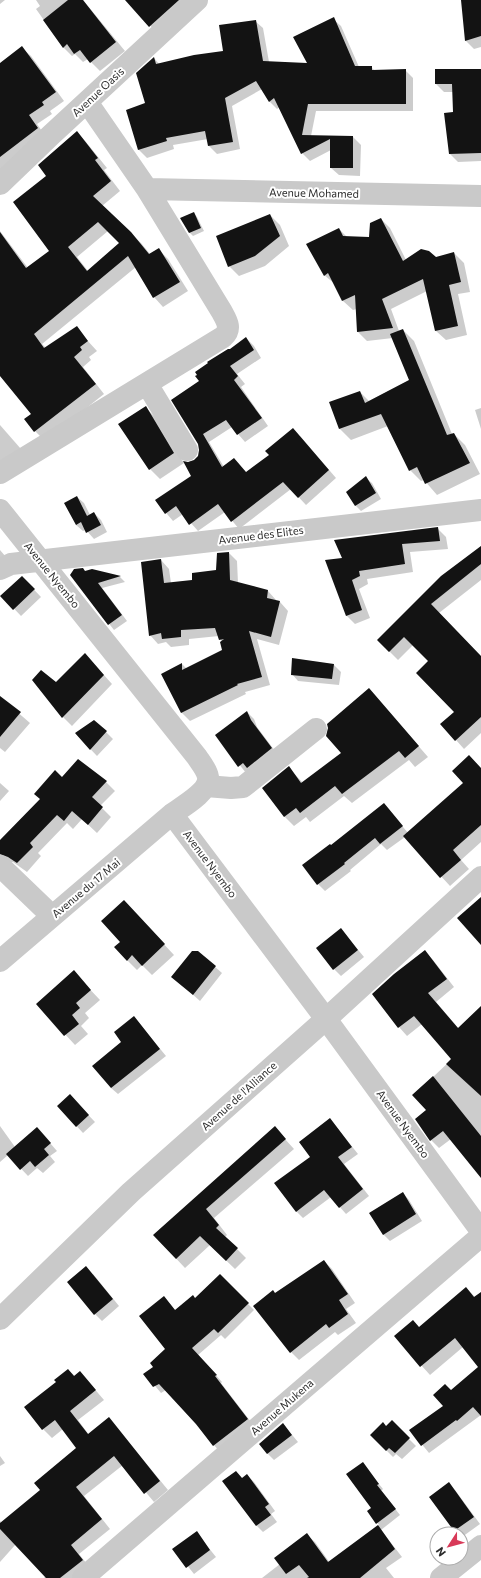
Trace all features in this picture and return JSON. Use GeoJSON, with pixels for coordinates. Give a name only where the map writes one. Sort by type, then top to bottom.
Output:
{"type":"FeatureCollection","features":[{"type":"Feature","properties":{"kind":"street","name":"Avenue Oasis"},"geometry":{"type":"LineString","coordinates":[[0,184],[197,0]]}},
{"type":"Feature","properties":{"kind":"street"},"geometry":{"type":"LineString","coordinates":[[0,473],[223,337],[228,333],[229,329],[222,312],[147,189],[87,102]]}},
{"type":"Feature","properties":{"kind":"street","name":"Avenue Mohamed"},"geometry":{"type":"LineString","coordinates":[[147,189],[481,196]]}},
{"type":"Feature","properties":{"kind":"street"},"geometry":{"type":"LineString","coordinates":[[147,384],[188,450]]}},
{"type":"Feature","properties":{"kind":"street","name":"Avenue Nyembo"},"geometry":{"type":"LineString","coordinates":[[0,510],[197,757],[205,768],[208,778],[206,786]]}},
{"type":"Feature","properties":{"kind":"street","name":"Avenue des Elites"},"geometry":{"type":"LineString","coordinates":[[0,569],[11,564],[481,510]]}},
{"type":"Feature","properties":{"kind":"street"},"geometry":{"type":"LineString","coordinates":[[172,814],[199,794],[206,786],[231,788],[243,787],[316,729]]}},
{"type":"Feature","properties":{"kind":"street","name":"Avenue Nyembo"},"geometry":{"type":"LineString","coordinates":[[172,814],[326,1019],[481,1231]]}},
{"type":"Feature","properties":{"kind":"street","name":"Avenue du 17 Mai"},"geometry":{"type":"LineString","coordinates":[[0,961],[172,814]]}},
{"type":"Feature","properties":{"kind":"street"},"geometry":{"type":"LineString","coordinates":[[0,866],[52,916]]}},
{"type":"Feature","properties":{"kind":"street","name":"Avenue de l'Alliance"},"geometry":{"type":"LineString","coordinates":[[0,1319],[131,1192],[326,1019],[481,877]]}},
{"type":"Feature","properties":{"kind":"street","name":"Avenue Mukena"},"geometry":{"type":"LineString","coordinates":[[83,1578],[481,1236]]}},
{"type":"Feature","properties":{"kind":"street"},"geometry":{"type":"LineString","coordinates":[[441,1578],[481,1546]]}},
{"type":"Feature","properties":{"kind":"building"},"geometry":{"type":"Polygon","coordinates":[[[68,0],[83,0],[116,42],[90,63],[80,50],[74,54],[67,44],[63,48],[43,20],[68,0]]]}},
{"type":"Feature","properties":{"kind":"building"},"geometry":{"type":"Polygon","coordinates":[[[125,0],[179,0],[149,27],[125,0]]]}},
{"type":"Feature","properties":{"kind":"building"},"geometry":{"type":"Polygon","coordinates":[[[461,0],[481,0],[481,36],[465,41],[461,0]]]}},
{"type":"Feature","properties":{"kind":"building"},"geometry":{"type":"Polygon","coordinates":[[[334,17],[355,66],[372,66],[372,70],[406,69],[406,104],[308,104],[302,135],[353,136],[353,168],[330,168],[330,139],[301,154],[274,98],[269,102],[256,81],[225,98],[233,142],[208,146],[205,131],[166,138],[167,141],[138,150],[126,110],[145,103],[136,73],[154,57],[156,64],[194,55],[223,51],[219,25],[256,20],[263,61],[307,63],[293,37],[334,17]]]}},
{"type":"Feature","properties":{"kind":"building"},"geometry":{"type":"Polygon","coordinates":[[[22,46],[56,92],[42,102],[44,105],[29,115],[38,128],[0,157],[0,63],[22,46]]]}},
{"type":"Feature","properties":{"kind":"building"},"geometry":{"type":"Polygon","coordinates":[[[435,69],[481,69],[481,153],[449,154],[444,113],[453,112],[452,84],[435,84],[435,69]]]}},
{"type":"Feature","properties":{"kind":"building"},"geometry":{"type":"Polygon","coordinates":[[[77,131],[98,158],[95,160],[111,181],[93,196],[131,232],[149,254],[159,248],[180,282],[153,298],[128,256],[34,334],[44,348],[77,326],[88,341],[80,347],[82,350],[74,357],[96,384],[34,432],[24,419],[31,414],[0,376],[0,232],[26,268],[49,251],[13,202],[46,176],[38,165],[77,131]],[[98,222],[68,247],[87,271],[119,243],[98,222]]]}},
{"type":"Feature","properties":{"kind":"building"},"geometry":{"type":"Polygon","coordinates":[[[194,212],[201,228],[189,233],[180,218],[194,212]]]}},
{"type":"Feature","properties":{"kind":"building"},"geometry":{"type":"Polygon","coordinates":[[[270,214],[280,236],[255,256],[228,267],[216,236],[270,214]]]}},
{"type":"Feature","properties":{"kind":"building"},"geometry":{"type":"Polygon","coordinates":[[[381,218],[403,261],[421,249],[429,251],[436,257],[454,252],[461,282],[449,285],[458,326],[435,331],[423,279],[382,299],[393,328],[357,332],[355,295],[342,301],[328,273],[324,276],[306,244],[339,228],[343,236],[369,237],[370,223],[381,218]]]}},
{"type":"Feature","properties":{"kind":"building"},"geometry":{"type":"Polygon","coordinates":[[[403,329],[447,435],[454,433],[470,463],[425,484],[417,467],[409,471],[381,414],[339,429],[329,402],[360,391],[365,403],[409,380],[390,334],[403,329]]]}},
{"type":"Feature","properties":{"kind":"building"},"geometry":{"type":"Polygon","coordinates":[[[246,337],[254,350],[230,366],[238,376],[234,380],[262,418],[237,435],[226,420],[203,434],[222,467],[234,458],[246,472],[269,455],[265,451],[293,428],[329,470],[298,498],[283,482],[231,522],[218,504],[189,525],[176,506],[165,514],[155,500],[191,476],[183,461],[188,462],[194,460],[198,456],[199,450],[198,444],[171,400],[199,381],[195,376],[197,375],[195,372],[208,363],[207,362],[230,349],[246,337]]]}},
{"type":"Feature","properties":{"kind":"building"},"geometry":{"type":"Polygon","coordinates":[[[146,406],[174,453],[149,470],[118,424],[146,406]]]}},
{"type":"Feature","properties":{"kind":"building"},"geometry":{"type":"Polygon","coordinates":[[[366,476],[376,493],[355,506],[346,492],[366,476]]]}},
{"type":"Feature","properties":{"kind":"building"},"geometry":{"type":"Polygon","coordinates":[[[77,496],[87,516],[94,512],[101,525],[86,533],[81,522],[76,525],[64,503],[77,496]]]}},
{"type":"Feature","properties":{"kind":"building"},"geometry":{"type":"Polygon","coordinates":[[[438,527],[440,541],[402,544],[405,564],[359,571],[360,576],[352,580],[362,610],[346,616],[325,560],[342,558],[334,540],[438,527]]]}},
{"type":"Feature","properties":{"kind":"building"},"geometry":{"type":"Polygon","coordinates":[[[481,546],[481,564],[431,604],[481,656],[481,717],[455,741],[440,724],[454,712],[416,673],[428,661],[404,637],[389,652],[377,640],[441,576],[481,546]]]}},
{"type":"Feature","properties":{"kind":"building"},"geometry":{"type":"Polygon","coordinates":[[[229,552],[230,580],[268,590],[267,598],[280,601],[271,637],[249,631],[262,677],[237,684],[238,685],[181,713],[161,674],[182,663],[182,670],[222,650],[220,642],[224,639],[219,640],[215,628],[181,630],[181,637],[162,639],[161,633],[149,636],[141,562],[161,559],[164,583],[192,580],[192,573],[216,570],[217,553],[229,552]]]}},
{"type":"Feature","properties":{"kind":"building"},"geometry":{"type":"Polygon","coordinates":[[[83,568],[85,571],[92,569],[121,576],[98,583],[122,615],[108,625],[70,575],[74,569],[83,568]]]}},
{"type":"Feature","properties":{"kind":"building"},"geometry":{"type":"Polygon","coordinates":[[[22,576],[35,589],[13,610],[0,596],[22,576]]]}},
{"type":"Feature","properties":{"kind":"building"},"geometry":{"type":"Polygon","coordinates":[[[85,653],[104,675],[62,718],[32,680],[41,670],[56,682],[85,653]]]}},
{"type":"Feature","properties":{"kind":"building"},"geometry":{"type":"Polygon","coordinates":[[[292,658],[334,664],[332,679],[291,675],[292,658]]]}},
{"type":"Feature","properties":{"kind":"building"},"geometry":{"type":"Polygon","coordinates":[[[369,688],[419,746],[405,758],[399,751],[342,794],[335,786],[300,813],[296,808],[284,817],[262,788],[289,766],[301,783],[341,753],[326,736],[328,728],[327,724],[369,688]]]}},
{"type":"Feature","properties":{"kind":"building"},"geometry":{"type":"Polygon","coordinates":[[[0,696],[21,712],[0,737],[0,696]]]}},
{"type":"Feature","properties":{"kind":"building"},"geometry":{"type":"Polygon","coordinates":[[[247,711],[251,720],[272,748],[247,768],[243,763],[238,767],[215,735],[247,711]]]}},
{"type":"Feature","properties":{"kind":"building"},"geometry":{"type":"Polygon","coordinates":[[[94,720],[107,731],[90,750],[75,733],[94,720]]]}},
{"type":"Feature","properties":{"kind":"building"},"geometry":{"type":"Polygon","coordinates":[[[469,755],[481,768],[481,825],[453,850],[461,860],[440,878],[403,836],[463,783],[452,771],[469,755]]]}},
{"type":"Feature","properties":{"kind":"building"},"geometry":{"type":"Polygon","coordinates":[[[78,759],[107,781],[92,797],[103,807],[88,825],[72,811],[64,821],[57,815],[30,843],[33,847],[17,863],[0,854],[0,840],[40,799],[34,794],[55,770],[62,777],[78,759]]]}},
{"type":"Feature","properties":{"kind":"building"},"geometry":{"type":"Polygon","coordinates":[[[384,803],[403,826],[380,844],[375,838],[344,863],[345,864],[317,885],[302,865],[330,844],[331,845],[384,803]]]}},
{"type":"Feature","properties":{"kind":"building"},"geometry":{"type":"Polygon","coordinates":[[[481,897],[481,945],[457,918],[481,897]]]}},
{"type":"Feature","properties":{"kind":"building"},"geometry":{"type":"Polygon","coordinates":[[[124,900],[165,944],[142,966],[132,955],[127,961],[114,947],[120,942],[101,921],[124,900]]]}},
{"type":"Feature","properties":{"kind":"building"},"geometry":{"type":"Polygon","coordinates":[[[341,928],[358,950],[333,970],[316,948],[341,928]]]}},
{"type":"Feature","properties":{"kind":"building"},"geometry":{"type":"Polygon","coordinates":[[[425,950],[447,979],[428,993],[458,1028],[481,1006],[481,1096],[446,1064],[451,1059],[414,1016],[398,1028],[372,994],[394,974],[425,950]]]}},
{"type":"Feature","properties":{"kind":"building"},"geometry":{"type":"Polygon","coordinates":[[[192,951],[198,951],[216,966],[193,995],[171,977],[192,951]]]}},
{"type":"Feature","properties":{"kind":"building"},"geometry":{"type":"Polygon","coordinates":[[[74,970],[91,990],[76,1003],[80,1008],[72,1015],[79,1024],[64,1036],[36,1004],[74,970]]]}},
{"type":"Feature","properties":{"kind":"building"},"geometry":{"type":"Polygon","coordinates":[[[134,1016],[160,1049],[111,1088],[92,1066],[121,1042],[114,1032],[134,1016]]]}},
{"type":"Feature","properties":{"kind":"building"},"geometry":{"type":"Polygon","coordinates":[[[433,1076],[481,1136],[481,1178],[443,1131],[430,1141],[415,1119],[426,1110],[412,1095],[433,1076]]]}},
{"type":"Feature","properties":{"kind":"building"},"geometry":{"type":"Polygon","coordinates":[[[70,1094],[89,1115],[76,1127],[57,1106],[70,1094]]]}},
{"type":"Feature","properties":{"kind":"building"},"geometry":{"type":"Polygon","coordinates":[[[330,1118],[352,1147],[338,1157],[363,1189],[339,1208],[324,1190],[296,1212],[274,1183],[310,1157],[299,1142],[330,1118]]]}},
{"type":"Feature","properties":{"kind":"building"},"geometry":{"type":"Polygon","coordinates":[[[275,1126],[286,1139],[206,1209],[219,1225],[216,1228],[238,1248],[226,1261],[200,1236],[176,1259],[153,1235],[275,1126]]]}},
{"type":"Feature","properties":{"kind":"building"},"geometry":{"type":"Polygon","coordinates":[[[37,1127],[51,1143],[44,1149],[49,1155],[35,1167],[30,1161],[20,1170],[6,1154],[37,1127]]]}},
{"type":"Feature","properties":{"kind":"building"},"geometry":{"type":"Polygon","coordinates":[[[403,1192],[416,1214],[383,1235],[369,1213],[403,1192]]]}},
{"type":"Feature","properties":{"kind":"building"},"geometry":{"type":"Polygon","coordinates":[[[324,1260],[348,1294],[339,1300],[348,1314],[329,1328],[326,1324],[290,1353],[253,1306],[273,1290],[275,1293],[324,1260]]]}},
{"type":"Feature","properties":{"kind":"building"},"geometry":{"type":"Polygon","coordinates":[[[86,1266],[113,1299],[94,1315],[67,1282],[86,1266]]]}},
{"type":"Feature","properties":{"kind":"building"},"geometry":{"type":"Polygon","coordinates":[[[220,1274],[249,1303],[218,1333],[214,1329],[192,1348],[217,1375],[215,1376],[248,1419],[213,1446],[196,1424],[159,1384],[153,1387],[143,1374],[153,1367],[150,1363],[165,1349],[139,1316],[164,1296],[175,1310],[193,1295],[195,1298],[220,1274]]]}},
{"type":"Feature","properties":{"kind":"building"},"geometry":{"type":"Polygon","coordinates":[[[466,1287],[474,1297],[481,1292],[481,1416],[473,1407],[457,1421],[456,1420],[421,1446],[409,1430],[443,1406],[433,1395],[445,1384],[451,1390],[478,1367],[455,1338],[420,1367],[394,1336],[413,1320],[419,1327],[466,1287]]]}},
{"type":"Feature","properties":{"kind":"building"},"geometry":{"type":"Polygon","coordinates":[[[68,1369],[74,1376],[80,1371],[96,1390],[70,1411],[88,1434],[109,1417],[160,1481],[144,1494],[114,1456],[76,1487],[102,1519],[71,1545],[83,1560],[60,1578],[46,1578],[0,1529],[0,1523],[40,1490],[34,1483],[76,1448],[55,1420],[42,1430],[24,1407],[56,1382],[54,1380],[68,1369]]]}},
{"type":"Feature","properties":{"kind":"building"},"geometry":{"type":"Polygon","coordinates":[[[392,1420],[410,1438],[395,1453],[389,1448],[386,1451],[370,1435],[383,1422],[386,1426],[392,1420]]]}},
{"type":"Feature","properties":{"kind":"building"},"geometry":{"type":"Polygon","coordinates":[[[283,1423],[292,1435],[267,1454],[259,1444],[283,1423]]]}},
{"type":"Feature","properties":{"kind":"building"},"geometry":{"type":"Polygon","coordinates":[[[363,1462],[379,1484],[377,1485],[396,1509],[376,1524],[367,1511],[371,1508],[346,1474],[363,1462]]]}},
{"type":"Feature","properties":{"kind":"building"},"geometry":{"type":"Polygon","coordinates":[[[236,1471],[242,1478],[247,1474],[269,1504],[265,1507],[271,1515],[256,1526],[222,1481],[236,1471]]]}},
{"type":"Feature","properties":{"kind":"building"},"geometry":{"type":"Polygon","coordinates":[[[449,1482],[474,1517],[461,1526],[450,1526],[429,1497],[449,1482]]]}},
{"type":"Feature","properties":{"kind":"building"},"geometry":{"type":"Polygon","coordinates":[[[378,1525],[395,1549],[360,1578],[307,1578],[309,1577],[299,1565],[286,1574],[274,1558],[307,1533],[328,1562],[378,1525]]]}},
{"type":"Feature","properties":{"kind":"building"},"geometry":{"type":"Polygon","coordinates":[[[197,1531],[210,1550],[186,1568],[172,1549],[197,1531]]]}}]}
